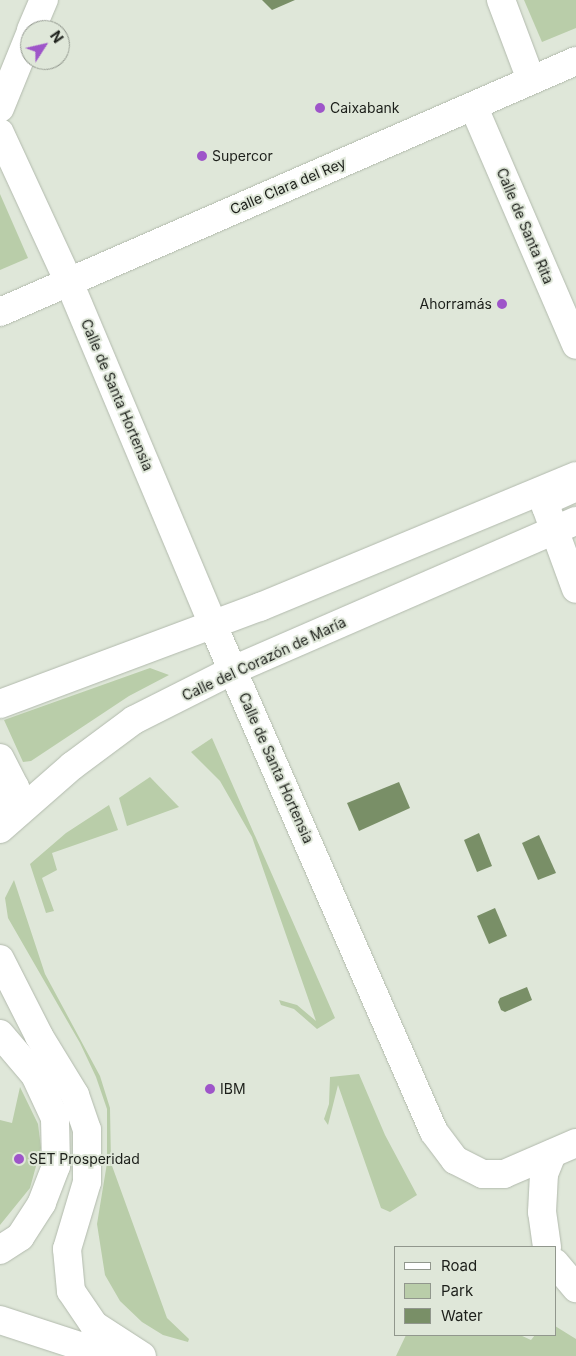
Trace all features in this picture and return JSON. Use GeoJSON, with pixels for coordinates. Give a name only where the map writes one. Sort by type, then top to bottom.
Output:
{"type":"FeatureCollection","features":[{"type":"Feature","properties":{"kind":"street"},"geometry":{"type":"LineString","coordinates":[[36,20],[44,0]]}},
{"type":"Feature","properties":{"kind":"street"},"geometry":{"type":"LineString","coordinates":[[500,0],[532,80]]}},
{"type":"Feature","properties":{"kind":"street"},"geometry":{"type":"LineString","coordinates":[[0,108],[20,59]]}},
{"type":"Feature","properties":{"kind":"street","name":"Calle Clara del Rey"},"geometry":{"type":"LineString","coordinates":[[0,312],[576,61]]}},
{"type":"Feature","properties":{"kind":"street","name":"Calle de Santa Rita"},"geometry":{"type":"LineString","coordinates":[[476,105],[478,118],[576,346]]}},
{"type":"Feature","properties":{"kind":"street","name":"Calle de Santa Hortensia"},"geometry":{"type":"LineString","coordinates":[[0,133],[69,282],[212,623],[434,1132],[445,1149],[462,1165],[483,1174],[504,1174],[576,1143]]}},
{"type":"Feature","properties":{"kind":"street"},"geometry":{"type":"LineString","coordinates":[[0,704],[300,591],[576,476]]}},
{"type":"Feature","properties":{"kind":"street"},"geometry":{"type":"LineString","coordinates":[[576,488],[546,503],[564,526],[576,589]]}},
{"type":"Feature","properties":{"kind":"street","name":"Calle del Corazón de María"},"geometry":{"type":"LineString","coordinates":[[0,829],[114,734],[233,670],[564,526]]}},
{"type":"Feature","properties":{"kind":"street","name":"Calle del Corazón de María"},"geometry":{"type":"LineString","coordinates":[[0,758],[15,788],[0,829]]}},
{"type":"Feature","properties":{"kind":"street"},"geometry":{"type":"LineString","coordinates":[[0,959],[39,1036],[75,1095],[87,1130],[87,1182],[68,1249],[71,1291],[94,1325],[142,1356]]}},
{"type":"Feature","properties":{"kind":"street"},"geometry":{"type":"LineString","coordinates":[[0,1034],[35,1075],[55,1118],[56,1166],[42,1203],[20,1237],[0,1250]]}},
{"type":"Feature","properties":{"kind":"street"},"geometry":{"type":"LineString","coordinates":[[546,1246],[542,1212],[544,1174],[552,1154]]}},
{"type":"Feature","properties":{"kind":"street"},"geometry":{"type":"LineString","coordinates":[[556,1264],[576,1288]]}},
{"type":"Feature","properties":{"kind":"street"},"geometry":{"type":"LineString","coordinates":[[0,1320],[110,1356]]}},
{"type":"Feature","properties":{"kind":"green space"},"geometry":{"type":"Polygon","coordinates":[[[524,0],[576,0],[576,28],[542,42],[524,0]]]}},
{"type":"Feature","properties":{"kind":"green space"},"geometry":{"type":"Polygon","coordinates":[[[0,194],[28,258],[0,270],[0,194]]]}},
{"type":"Feature","properties":{"kind":"green space"},"geometry":{"type":"Polygon","coordinates":[[[150,668],[169,675],[129,696],[31,761],[23,762],[4,720],[150,668]]]}},
{"type":"Feature","properties":{"kind":"green space"},"geometry":{"type":"Polygon","coordinates":[[[212,738],[335,1018],[317,1029],[294,1009],[281,1005],[279,1000],[297,1005],[316,1021],[252,837],[220,781],[191,752],[212,738]]]}},
{"type":"Feature","properties":{"kind":"green space"},"geometry":{"type":"Polygon","coordinates":[[[150,777],[179,807],[127,826],[119,798],[150,777]]]}},
{"type":"Feature","properties":{"kind":"green space"},"geometry":{"type":"Polygon","coordinates":[[[109,805],[118,830],[52,853],[57,870],[42,878],[54,911],[46,913],[30,864],[66,833],[109,805]]]}},
{"type":"Feature","properties":{"kind":"green space"},"geometry":{"type":"Polygon","coordinates":[[[14,880],[45,974],[100,1076],[110,1108],[111,1163],[167,1318],[189,1339],[188,1342],[163,1335],[142,1322],[120,1301],[105,1275],[97,1224],[107,1163],[107,1109],[96,1077],[80,1043],[8,918],[5,898],[14,880]]]}},
{"type":"Feature","properties":{"kind":"green space"},"geometry":{"type":"Polygon","coordinates":[[[359,1074],[385,1135],[417,1195],[390,1212],[381,1208],[338,1085],[328,1125],[324,1119],[329,1104],[330,1077],[359,1074]]]}},
{"type":"Feature","properties":{"kind":"green space","name":"SET Prosperidad"},"geometry":{"type":"Polygon","coordinates":[[[20,1087],[38,1124],[41,1148],[30,1188],[0,1225],[0,1120],[12,1123],[20,1087]]]}},
{"type":"Feature","properties":{"kind":"green space"},"geometry":{"type":"Polygon","coordinates":[[[556,1327],[576,1339],[576,1356],[396,1356],[406,1336],[522,1336],[531,1340],[534,1336],[556,1336],[556,1327]]]}},
{"type":"Feature","properties":{"kind":"water"},"geometry":{"type":"Polygon","coordinates":[[[262,0],[295,0],[272,10],[262,0]]]}},
{"type":"Feature","properties":{"kind":"water"},"geometry":{"type":"Polygon","coordinates":[[[399,782],[410,808],[359,831],[347,803],[399,782]]]}},
{"type":"Feature","properties":{"kind":"water"},"geometry":{"type":"Polygon","coordinates":[[[479,833],[492,866],[477,872],[464,840],[479,833]]]}},
{"type":"Feature","properties":{"kind":"water"},"geometry":{"type":"Polygon","coordinates":[[[539,835],[556,873],[538,880],[522,843],[539,835]]]}},
{"type":"Feature","properties":{"kind":"water"},"geometry":{"type":"Polygon","coordinates":[[[495,908],[507,936],[489,944],[477,916],[495,908]]]}},
{"type":"Feature","properties":{"kind":"water"},"geometry":{"type":"Polygon","coordinates":[[[527,987],[532,1000],[505,1012],[501,1010],[498,1002],[500,998],[527,987]]]}},
{"type":"Feature","properties":{"kind":"place","name":"Caixabank"},"geometry":{"type":"Point","coordinates":[320,108]}},
{"type":"Feature","properties":{"kind":"place","name":"Supercor"},"geometry":{"type":"Point","coordinates":[202,156]}},
{"type":"Feature","properties":{"kind":"place","name":"Ahorramás"},"geometry":{"type":"Point","coordinates":[502,304]}},
{"type":"Feature","properties":{"kind":"place","name":"IBM"},"geometry":{"type":"Point","coordinates":[210,1089]}},
{"type":"Feature","properties":{"kind":"place","name":"SET Prosperidad"},"geometry":{"type":"Point","coordinates":[19,1159]}}]}
